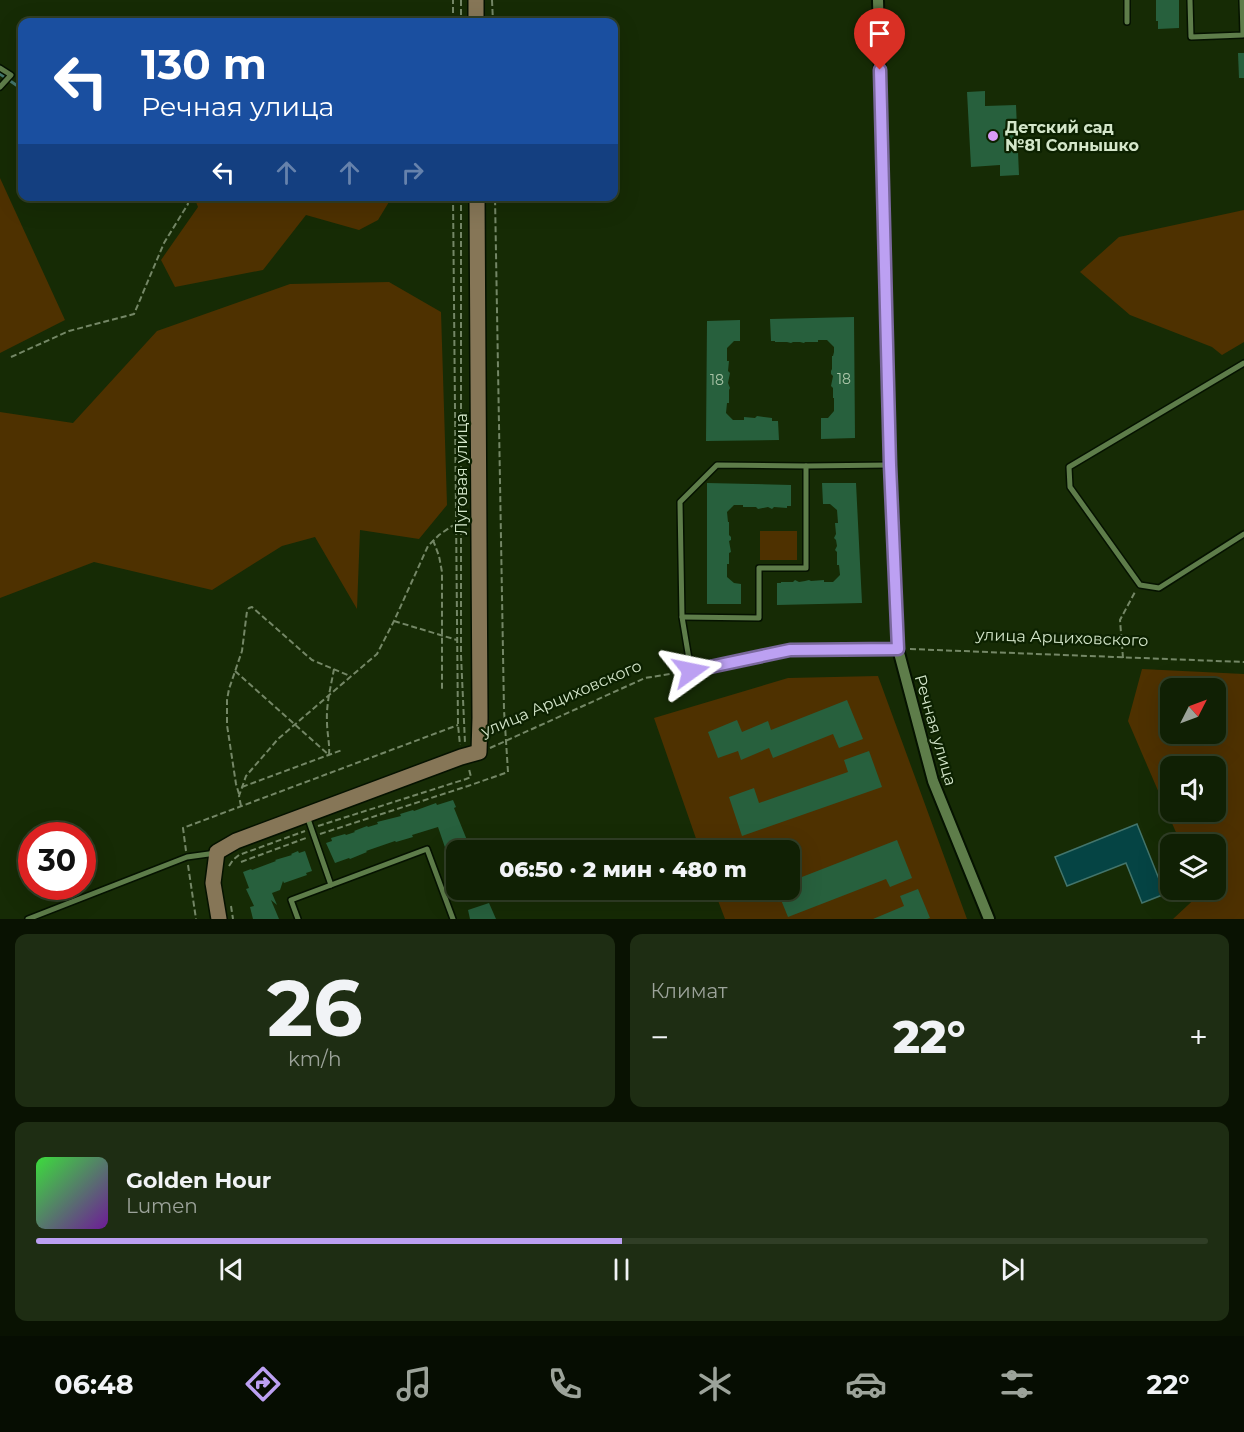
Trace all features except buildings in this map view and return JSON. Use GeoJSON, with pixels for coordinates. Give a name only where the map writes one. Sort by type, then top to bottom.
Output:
{"type":"FeatureCollection","features":[{"type":"Feature","properties":{"kind":"street"},"geometry":{"type":"LineString","coordinates":[[476,0],[477,18]]}},
{"type":"Feature","properties":{"kind":"street","name":"Речная улица"},"geometry":{"type":"LineString","coordinates":[[878,0],[890,465],[898,649],[933,781],[990,919]]}},
{"type":"Feature","properties":{"kind":"street","name":"Луговая улица"},"geometry":{"type":"LineString","coordinates":[[469,755],[480,718],[477,201]]}},
{"type":"Feature","properties":{"kind":"street"},"geometry":{"type":"LineString","coordinates":[[691,671],[790,650],[898,649]]}},
{"type":"Feature","properties":{"kind":"street"},"geometry":{"type":"LineString","coordinates":[[219,919],[213,883],[218,852],[237,841],[309,821],[469,755]]}},
{"type":"Feature","properties":{"kind":"lane"},"geometry":{"type":"LineString","coordinates":[[1127,0],[1127,22]]}},
{"type":"Feature","properties":{"kind":"lane"},"geometry":{"type":"LineString","coordinates":[[1190,0],[1191,37],[1243,35],[1242,0]]}},
{"type":"Feature","properties":{"kind":"lane"},"geometry":{"type":"LineString","coordinates":[[0,68],[11,75],[0,87]]}},
{"type":"Feature","properties":{"kind":"lane"},"geometry":{"type":"LineString","coordinates":[[1244,363],[1069,467],[1070,488],[1140,585],[1159,588],[1244,534]]}},
{"type":"Feature","properties":{"kind":"lane"},"geometry":{"type":"LineString","coordinates":[[691,671],[682,617],[680,502],[717,465],[890,465]]}},
{"type":"Feature","properties":{"kind":"lane"},"geometry":{"type":"LineString","coordinates":[[682,617],[759,618],[759,568],[806,568],[806,466]]}},
{"type":"Feature","properties":{"kind":"lane"},"geometry":{"type":"LineString","coordinates":[[309,821],[331,885]]}},
{"type":"Feature","properties":{"kind":"lane"},"geometry":{"type":"LineString","coordinates":[[298,919],[291,900],[427,849],[453,919]]}},
{"type":"Feature","properties":{"kind":"lane"},"geometry":{"type":"LineString","coordinates":[[28,919],[187,857],[218,852]]}},
{"type":"Feature","properties":{"kind":"path"},"geometry":{"type":"LineString","coordinates":[[453,0],[453,18]]}},
{"type":"Feature","properties":{"kind":"path"},"geometry":{"type":"LineString","coordinates":[[460,0],[460,18]]}},
{"type":"Feature","properties":{"kind":"path"},"geometry":{"type":"LineString","coordinates":[[492,0],[493,18]]}},
{"type":"Feature","properties":{"kind":"path"},"geometry":{"type":"LineString","coordinates":[[11,357],[69,331],[134,314],[164,243],[188,204],[187,201]]}},
{"type":"Feature","properties":{"kind":"path"},"geometry":{"type":"LineString","coordinates":[[453,201],[458,725],[469,755]]}},
{"type":"Feature","properties":{"kind":"path"},"geometry":{"type":"LineString","coordinates":[[226,870],[239,855],[309,821],[471,777],[463,724],[461,655],[461,201]]}},
{"type":"Feature","properties":{"kind":"path"},"geometry":{"type":"LineString","coordinates":[[241,862],[508,772],[503,698],[495,201]]}},
{"type":"Feature","properties":{"kind":"path"},"geometry":{"type":"LineString","coordinates":[[239,796],[249,772],[278,739],[377,654],[424,553],[433,540],[448,528],[456,525]]}},
{"type":"Feature","properties":{"kind":"path"},"geometry":{"type":"LineString","coordinates":[[433,540],[442,572],[442,690]]}},
{"type":"Feature","properties":{"kind":"path"},"geometry":{"type":"LineString","coordinates":[[1123,658],[1120,620],[1140,585]]}},
{"type":"Feature","properties":{"kind":"path"},"geometry":{"type":"LineString","coordinates":[[241,806],[226,712],[229,689],[242,651],[247,611],[250,607],[312,660],[350,676]]}},
{"type":"Feature","properties":{"kind":"path"},"geometry":{"type":"LineString","coordinates":[[394,621],[457,640]]}},
{"type":"Feature","properties":{"kind":"path","name":"улица Арциховского"},"geometry":{"type":"LineString","coordinates":[[898,649],[1244,662]]}},
{"type":"Feature","properties":{"kind":"path"},"geometry":{"type":"LineString","coordinates":[[328,755],[330,748],[327,722],[334,669]]}},
{"type":"Feature","properties":{"kind":"path"},"geometry":{"type":"LineString","coordinates":[[235,671],[328,755]]}},
{"type":"Feature","properties":{"kind":"path","name":"улица Арциховского"},"geometry":{"type":"LineString","coordinates":[[469,755],[506,742],[645,678],[691,671]]}},
{"type":"Feature","properties":{"kind":"path"},"geometry":{"type":"LineString","coordinates":[[195,919],[183,828],[458,725]]}},
{"type":"Feature","properties":{"kind":"path"},"geometry":{"type":"LineString","coordinates":[[242,787],[342,750]]}},
{"type":"Feature","properties":{"kind":"path"},"geometry":{"type":"LineString","coordinates":[[230,900],[234,919]]}},
{"type":"Feature","properties":{"kind":"shaded area"},"geometry":{"type":"Polygon","coordinates":[[[0,178],[65,320],[0,353],[0,178]]]}},
{"type":"Feature","properties":{"kind":"shaded area"},"geometry":{"type":"Polygon","coordinates":[[[196,201],[390,201],[378,220],[359,230],[306,215],[263,270],[175,287],[161,260],[198,207],[196,201]]]}},
{"type":"Feature","properties":{"kind":"shaded area"},"geometry":{"type":"Polygon","coordinates":[[[1244,210],[1244,342],[1222,355],[1212,347],[1130,315],[1080,272],[1119,237],[1244,210]]]}},
{"type":"Feature","properties":{"kind":"shaded area"},"geometry":{"type":"Polygon","coordinates":[[[389,282],[441,312],[447,505],[419,539],[360,530],[357,609],[315,537],[282,546],[212,590],[94,562],[0,598],[0,412],[73,423],[157,331],[290,284],[389,282]]]}},
{"type":"Feature","properties":{"kind":"shaded area"},"geometry":{"type":"Polygon","coordinates":[[[760,531],[797,531],[797,560],[760,560],[760,531]]]}},
{"type":"Feature","properties":{"kind":"shaded area"},"geometry":{"type":"Polygon","coordinates":[[[1142,669],[1244,674],[1244,919],[1173,919],[1193,900],[1226,900],[1226,834],[1177,834],[1172,822],[1226,822],[1226,756],[1160,756],[1160,795],[1128,721],[1142,669]]]}},
{"type":"Feature","properties":{"kind":"shaded area"},"geometry":{"type":"Polygon","coordinates":[[[878,676],[967,919],[725,919],[718,900],[800,900],[800,840],[697,840],[654,718],[788,678],[878,676]]]}},
{"type":"Feature","properties":{"kind":"water"},"geometry":{"type":"Polygon","coordinates":[[[1137,824],[1160,882],[1160,896],[1142,903],[1126,863],[1067,886],[1055,857],[1137,824]]]}},
{"type":"Feature","properties":{"kind":"waterway"},"geometry":{"type":"LineString","coordinates":[[0,74],[18,86]]}},
{"type":"Feature","properties":{"kind":"place","name":"Детский сад №81 Солнышко"},"geometry":{"type":"Point","coordinates":[993,136]}},
{"type":"Feature","properties":{"kind":"route"},"geometry":{"type":"LineString","coordinates":[[691,671],[790,650],[898,649],[890,465],[880,70]]}}]}
